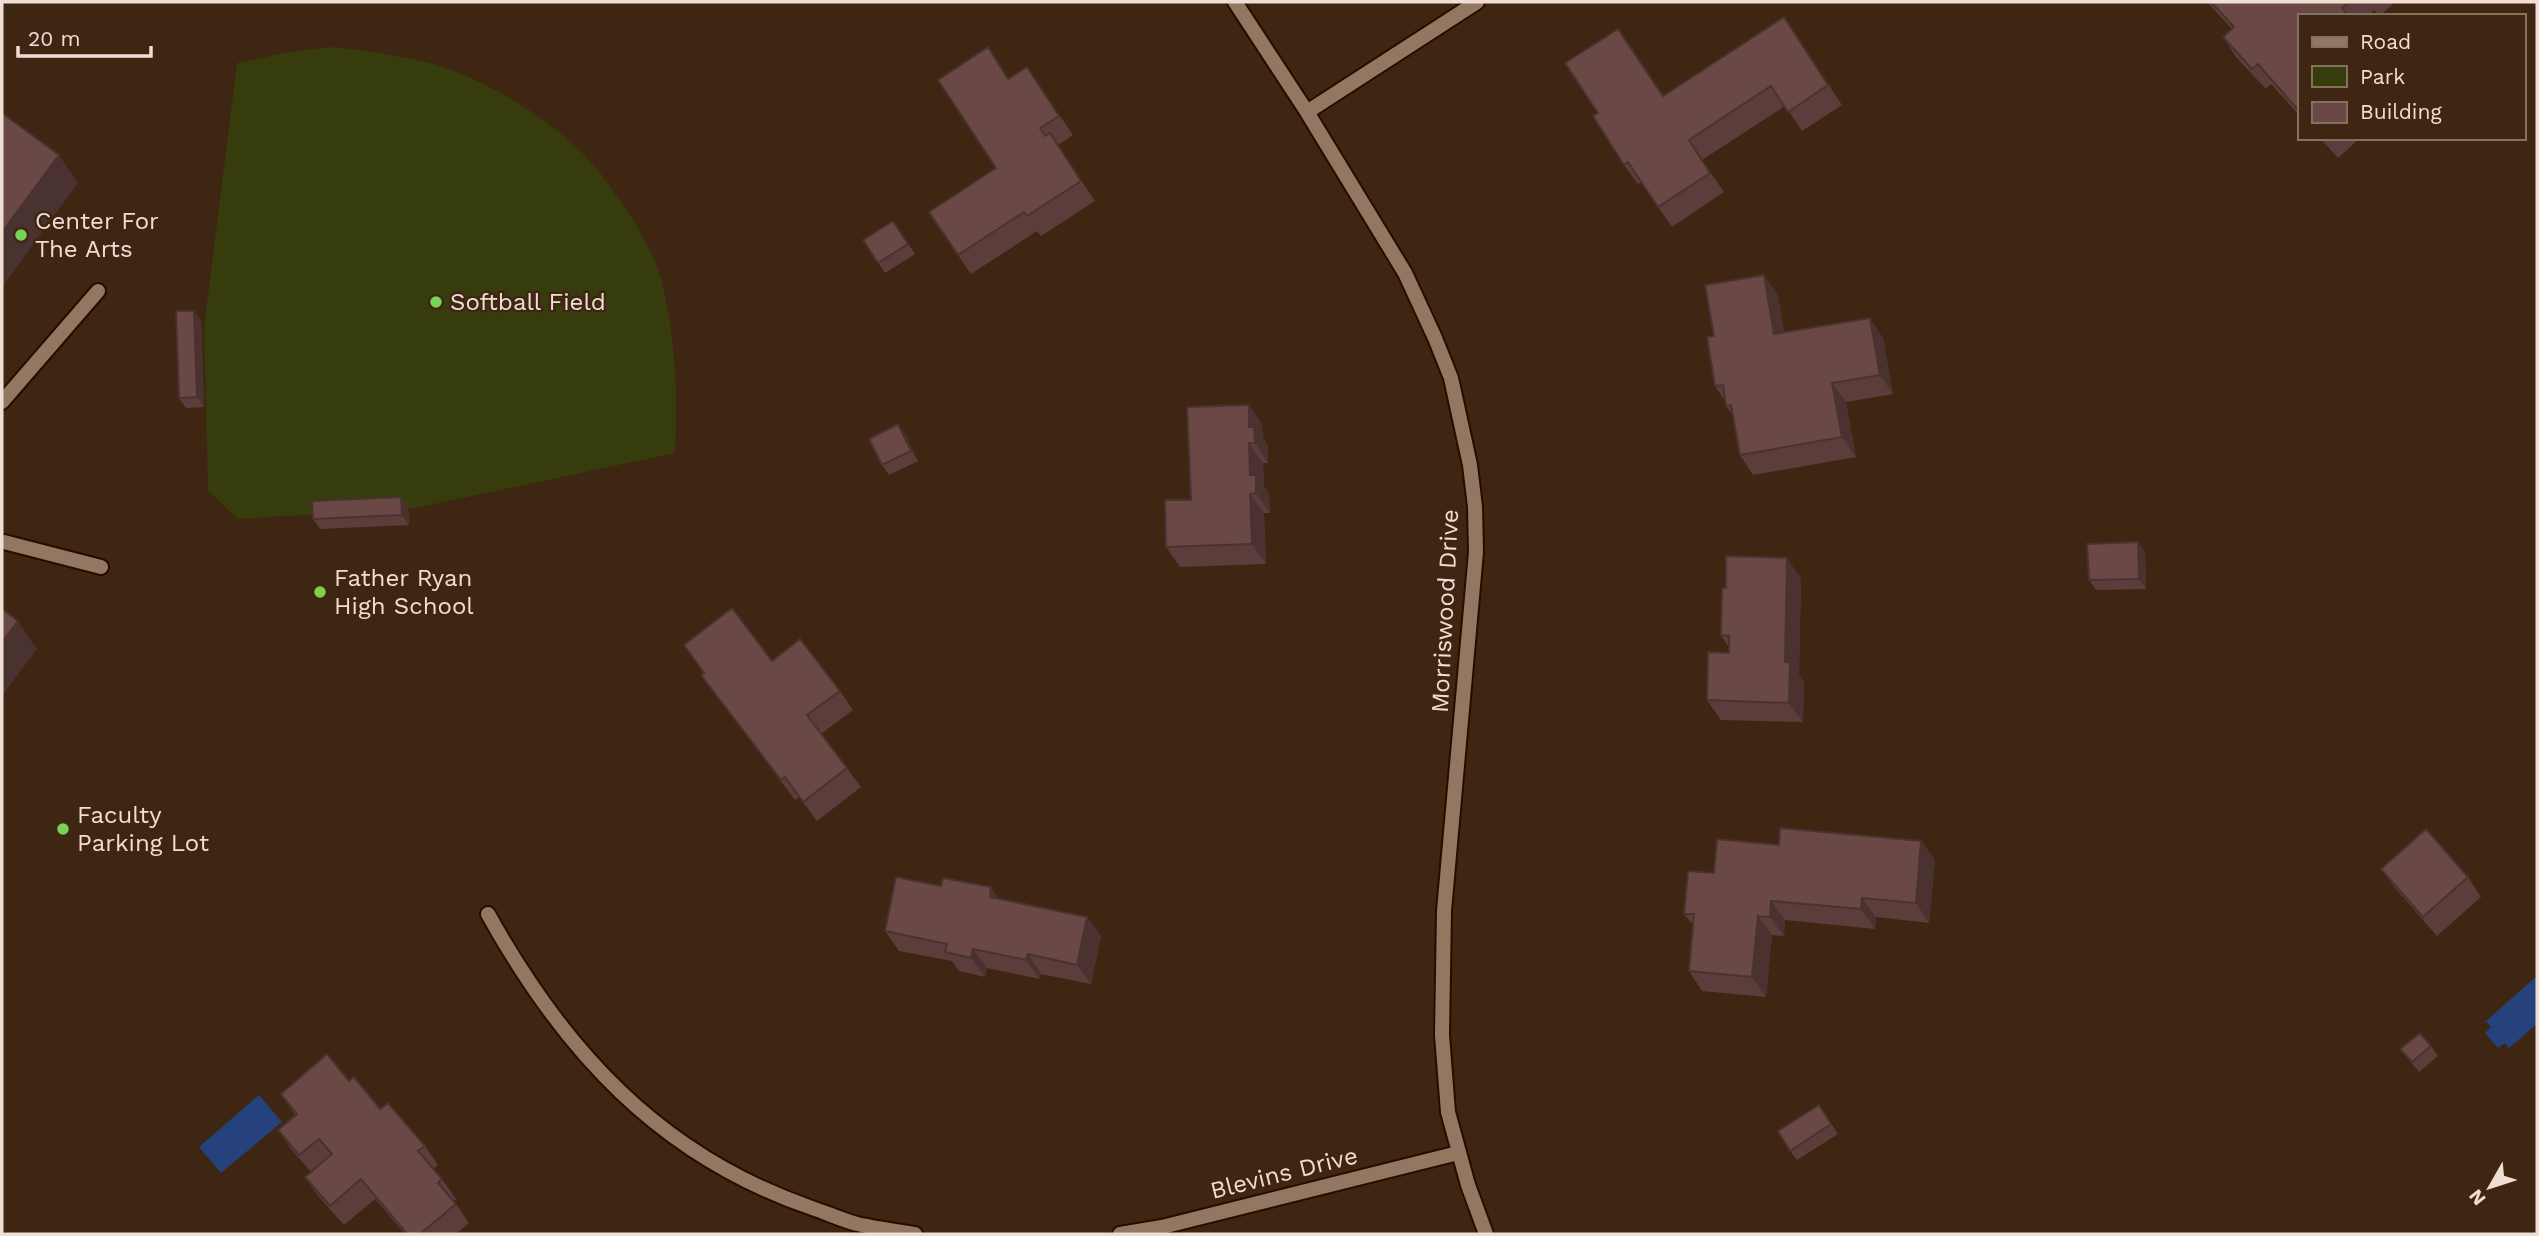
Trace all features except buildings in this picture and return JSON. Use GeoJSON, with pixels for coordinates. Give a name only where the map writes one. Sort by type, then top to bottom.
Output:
{"type":"FeatureCollection","features":[{"type":"Feature","properties":{"kind":"street","name":"Morriswood Drive"},"geometry":{"type":"LineString","coordinates":[[1235,2],[1307,112],[1405,273],[1451,378],[1471,466],[1476,552],[1444,911],[1441,995],[1444,1087],[1458,1153],[1486,1234]]}},
{"type":"Feature","properties":{"kind":"street"},"geometry":{"type":"LineString","coordinates":[[1307,112],[1477,2]]}},
{"type":"Feature","properties":{"kind":"street"},"geometry":{"type":"LineString","coordinates":[[2,402],[98,291]]}},
{"type":"Feature","properties":{"kind":"street"},"geometry":{"type":"LineString","coordinates":[[4,542],[101,566]]}},
{"type":"Feature","properties":{"kind":"street"},"geometry":{"type":"LineString","coordinates":[[488,914],[534,992],[578,1049],[628,1100],[687,1148],[783,1199],[856,1224],[915,1234]]}},
{"type":"Feature","properties":{"kind":"street","name":"Blevins Drive"},"geometry":{"type":"LineString","coordinates":[[1120,1234],[1163,1227],[1458,1153]]}},
{"type":"Feature","properties":{"kind":"green space","name":"Softball Field"},"geometry":{"type":"Polygon","coordinates":[[[334,47],[421,61],[474,80],[539,117],[576,146],[596,168],[641,233],[661,279],[675,366],[675,453],[416,508],[238,519],[208,491],[204,327],[237,63],[289,52],[334,47]]]}},
{"type":"Feature","properties":{"kind":"water"},"geometry":{"type":"Polygon","coordinates":[[[2537,976],[2537,1024],[2509,1048],[2505,1043],[2498,1048],[2485,1033],[2491,1027],[2486,1021],[2537,976]]]}},
{"type":"Feature","properties":{"kind":"water"},"geometry":{"type":"Polygon","coordinates":[[[259,1095],[282,1122],[221,1173],[199,1147],[259,1095]]]}},
{"type":"Feature","properties":{"kind":"place","name":"Center For The Arts"},"geometry":{"type":"Point","coordinates":[21,235]}},
{"type":"Feature","properties":{"kind":"place","name":"Softball Field"},"geometry":{"type":"Point","coordinates":[436,302]}},
{"type":"Feature","properties":{"kind":"place","name":"Father Ryan High School"},"geometry":{"type":"Point","coordinates":[320,592]}},
{"type":"Feature","properties":{"kind":"place","name":"Faculty Parking Lot"},"geometry":{"type":"Point","coordinates":[63,829]}}]}
